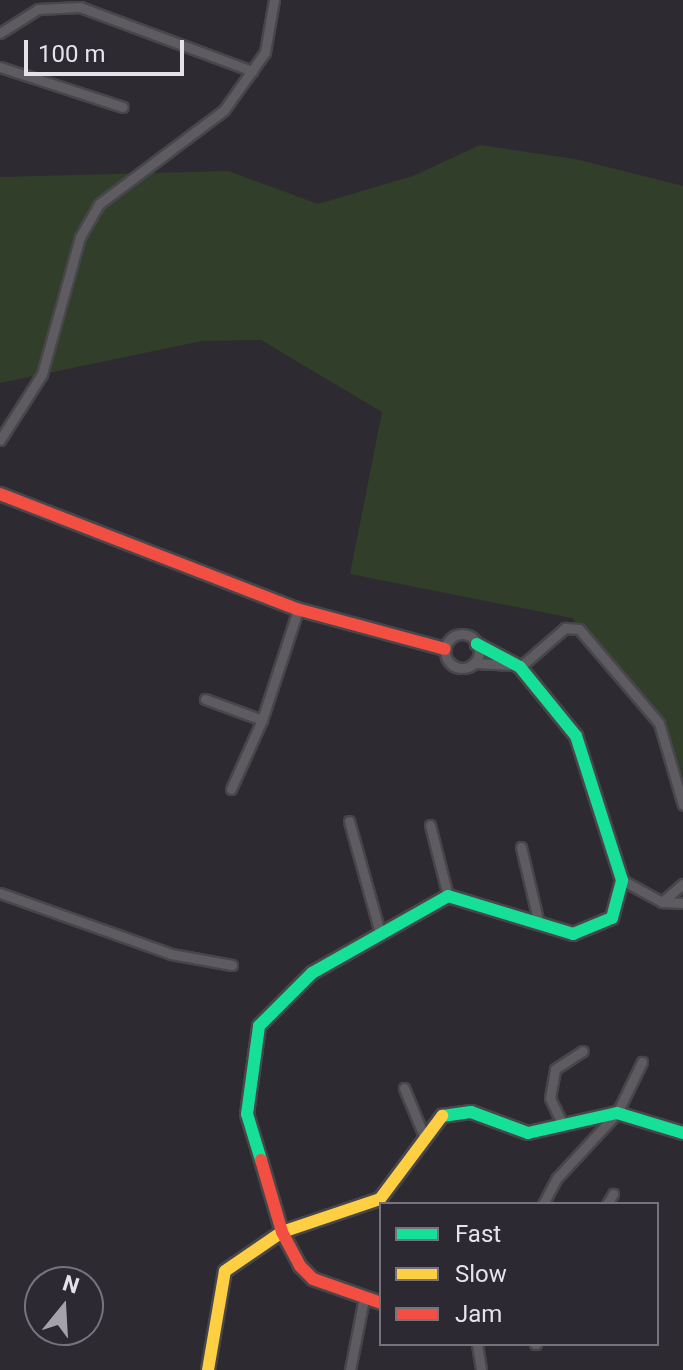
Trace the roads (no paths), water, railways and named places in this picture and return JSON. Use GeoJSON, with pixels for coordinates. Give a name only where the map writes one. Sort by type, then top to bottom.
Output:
{"type":"FeatureCollection","features":[{"type":"Feature","properties":{"kind":"street"},"geometry":{"type":"LineString","coordinates":[[0,440],[42,374],[80,237],[99,204],[224,110],[265,52],[274,0]]}},
{"type":"Feature","properties":{"kind":"street"},"geometry":{"type":"LineString","coordinates":[[0,33],[38,9],[80,7],[252,71]]}},
{"type":"Feature","properties":{"kind":"street"},"geometry":{"type":"LineString","coordinates":[[0,67],[123,107]]}},
{"type":"Feature","properties":{"kind":"street"},"geometry":{"type":"LineString","coordinates":[[0,494],[298,610],[445,649],[455,666],[474,663],[517,666],[565,628],[579,629],[659,723],[683,805]]}},
{"type":"Feature","properties":{"kind":"street"},"geometry":{"type":"LineString","coordinates":[[231,789],[262,720],[298,610]]}},
{"type":"Feature","properties":{"kind":"street"},"geometry":{"type":"LineString","coordinates":[[379,1302],[313,1279],[300,1266],[282,1232],[247,1114],[259,1026],[312,973],[448,896],[573,934],[612,918],[622,880],[576,736],[517,666],[457,635],[445,649]]}},
{"type":"Feature","properties":{"kind":"street"},"geometry":{"type":"LineString","coordinates":[[474,663],[477,644]]}},
{"type":"Feature","properties":{"kind":"street"},"geometry":{"type":"LineString","coordinates":[[205,699],[262,720]]}},
{"type":"Feature","properties":{"kind":"street"},"geometry":{"type":"LineString","coordinates":[[349,821],[380,933]]}},
{"type":"Feature","properties":{"kind":"street"},"geometry":{"type":"LineString","coordinates":[[430,825],[448,896]]}},
{"type":"Feature","properties":{"kind":"street"},"geometry":{"type":"LineString","coordinates":[[521,847],[539,924]]}},
{"type":"Feature","properties":{"kind":"street"},"geometry":{"type":"LineString","coordinates":[[622,880],[662,902],[683,903]]}},
{"type":"Feature","properties":{"kind":"street"},"geometry":{"type":"LineString","coordinates":[[662,902],[683,884]]}},
{"type":"Feature","properties":{"kind":"street"},"geometry":{"type":"LineString","coordinates":[[0,893],[171,954],[232,965]]}},
{"type":"Feature","properties":{"kind":"street"},"geometry":{"type":"LineString","coordinates":[[563,1125],[550,1098],[555,1069],[583,1051]]}},
{"type":"Feature","properties":{"kind":"street"},"geometry":{"type":"LineString","coordinates":[[544,1202],[557,1178],[617,1113],[642,1062]]}},
{"type":"Feature","properties":{"kind":"street"},"geometry":{"type":"LineString","coordinates":[[404,1088],[424,1136]]}},
{"type":"Feature","properties":{"kind":"street"},"geometry":{"type":"LineString","coordinates":[[208,1370],[225,1271],[282,1232],[380,1199],[424,1136],[451,1112],[471,1112],[528,1133],[617,1113],[683,1133]]}},
{"type":"Feature","properties":{"kind":"street"},"geometry":{"type":"LineString","coordinates":[[608,1202],[613,1194]]}},
{"type":"Feature","properties":{"kind":"street"},"geometry":{"type":"LineString","coordinates":[[350,1370],[364,1298]]}},
{"type":"Feature","properties":{"kind":"street"},"geometry":{"type":"LineString","coordinates":[[477,1346],[481,1370]]}}]}
